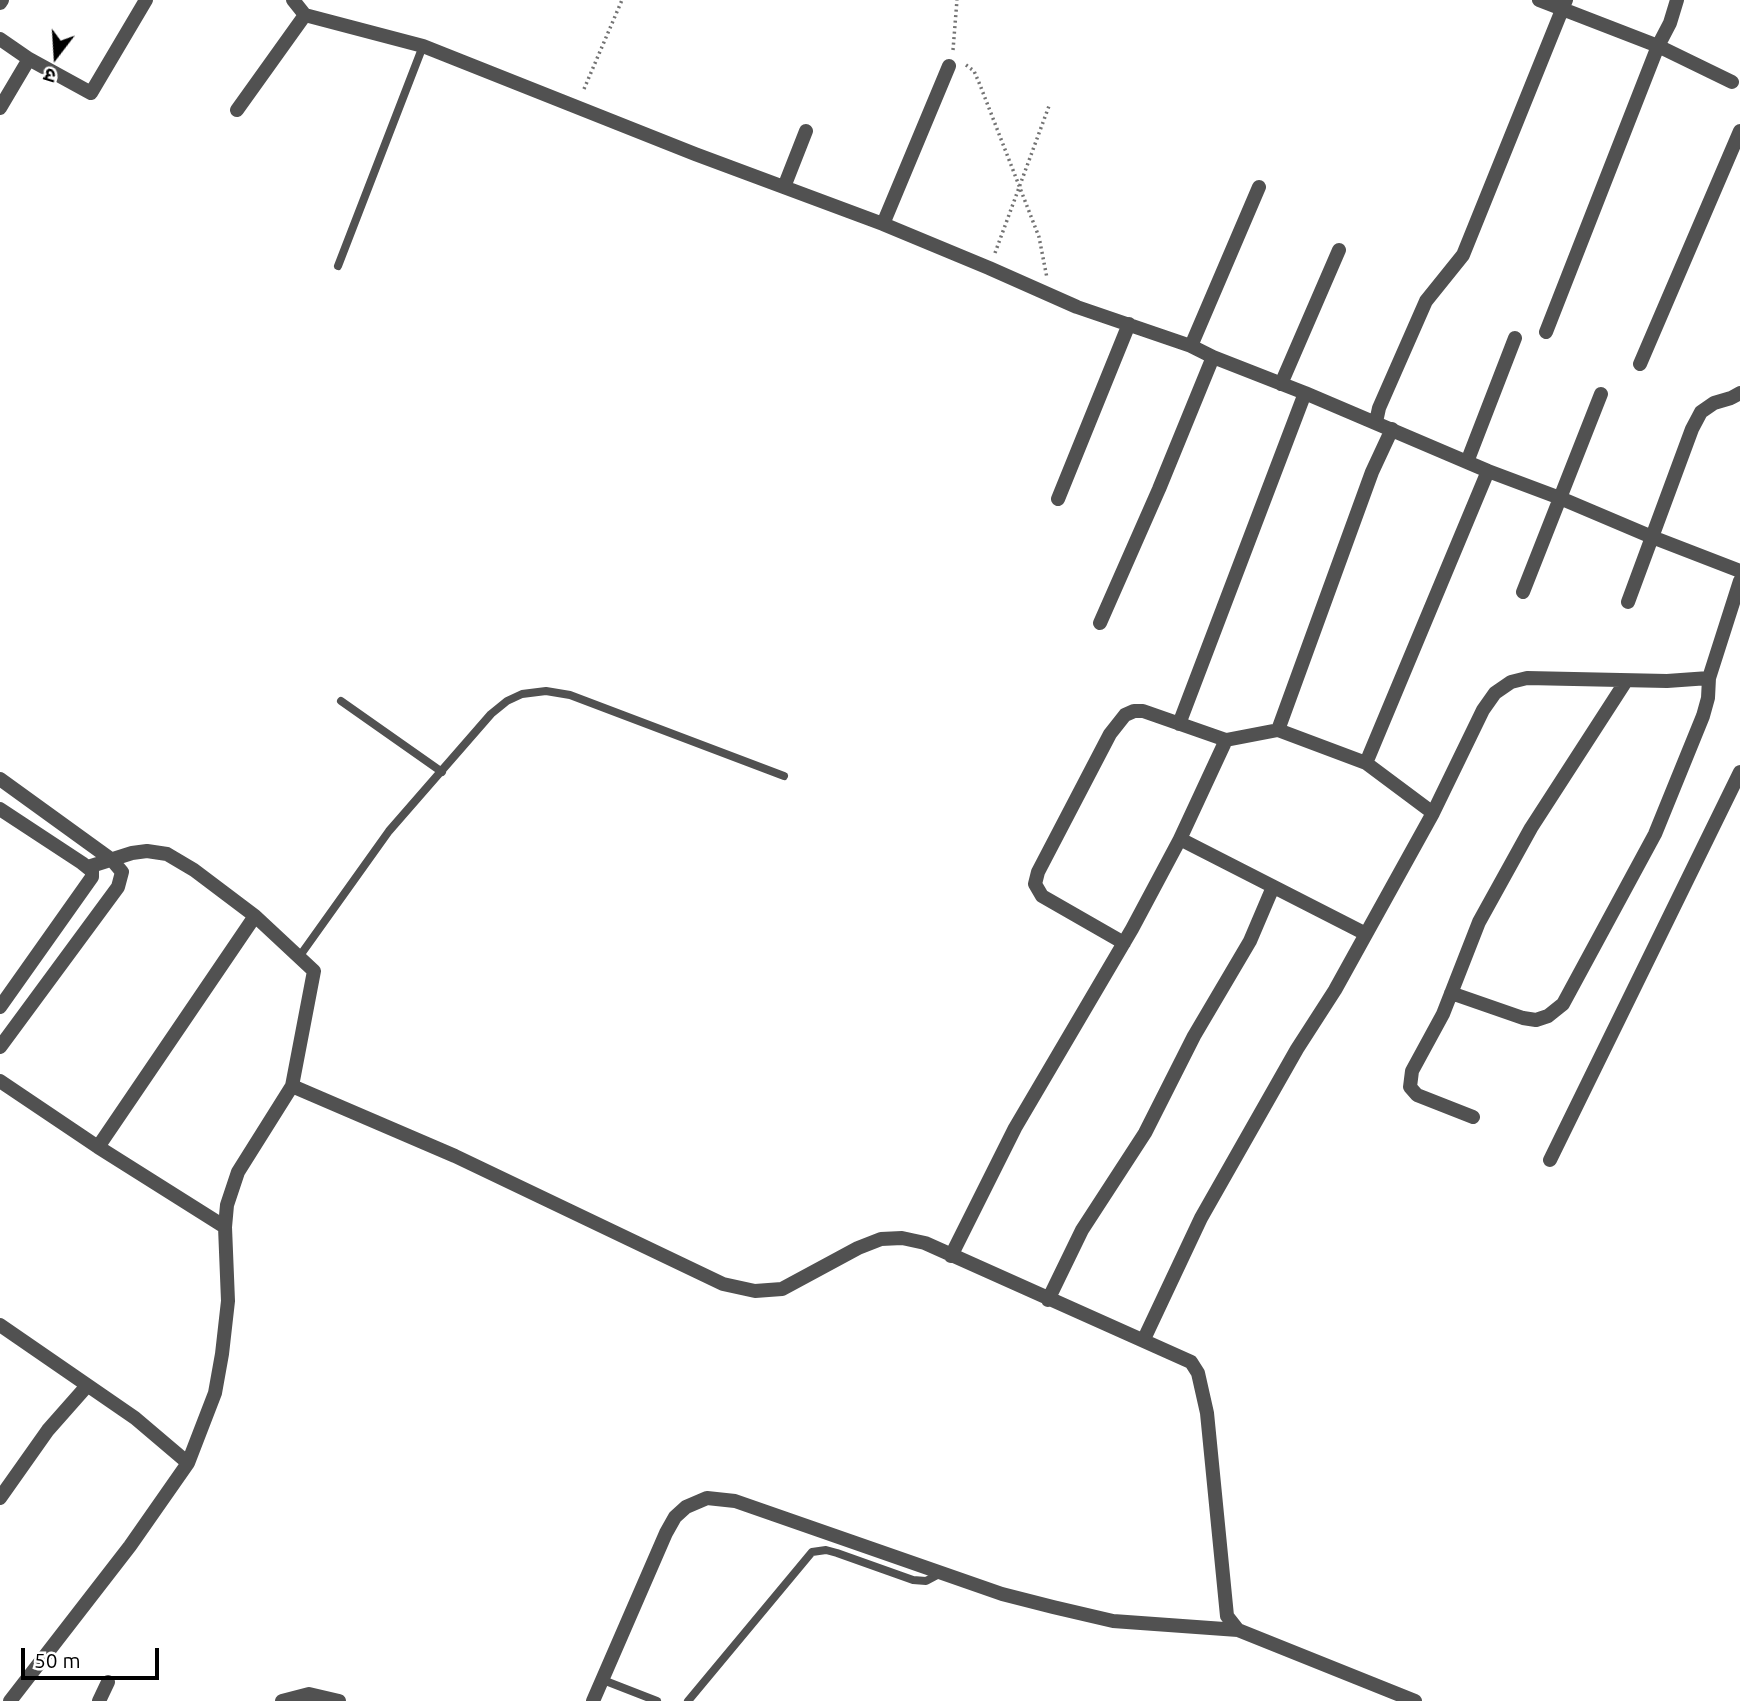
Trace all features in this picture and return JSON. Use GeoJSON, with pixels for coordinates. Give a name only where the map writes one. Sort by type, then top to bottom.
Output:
{"type":"FeatureCollection","features":[{"type":"Feature","properties":{"kind":"street"},"geometry":{"type":"LineString","coordinates":[[0,39],[29,59],[91,93],[146,0]]}},
{"type":"Feature","properties":{"kind":"street"},"geometry":{"type":"LineString","coordinates":[[293,0],[305,15],[423,46],[883,224],[1077,307],[1191,346],[1213,358],[1376,422],[1488,471],[1740,570]]}},
{"type":"Feature","properties":{"kind":"street"},"geometry":{"type":"LineString","coordinates":[[1539,0],[1564,5],[1737,80]]}},
{"type":"Feature","properties":{"kind":"street"},"geometry":{"type":"LineString","coordinates":[[1546,332],[1677,0]]}},
{"type":"Feature","properties":{"kind":"street"},"geometry":{"type":"LineString","coordinates":[[1376,422],[1379,408],[1426,301],[1463,255],[1564,5]]}},
{"type":"Feature","properties":{"kind":"street"},"geometry":{"type":"LineString","coordinates":[[237,110],[305,15]]}},
{"type":"Feature","properties":{"kind":"street"},"geometry":{"type":"LineString","coordinates":[[0,108],[29,59]]}},
{"type":"Feature","properties":{"kind":"street"},"geometry":{"type":"LineString","coordinates":[[883,224],[950,63]]}},
{"type":"Feature","properties":{"kind":"street"},"geometry":{"type":"LineString","coordinates":[[784,187],[806,131]]}},
{"type":"Feature","properties":{"kind":"street"},"geometry":{"type":"LineString","coordinates":[[1640,364],[1740,131]]}},
{"type":"Feature","properties":{"kind":"street"},"geometry":{"type":"LineString","coordinates":[[1191,346],[1259,187]]}},
{"type":"Feature","properties":{"kind":"street"},"geometry":{"type":"LineString","coordinates":[[1281,384],[1339,250]]}},
{"type":"Feature","properties":{"kind":"street"},"geometry":{"type":"LineString","coordinates":[[1058,499],[1129,324]]}},
{"type":"Feature","properties":{"kind":"street"},"geometry":{"type":"LineString","coordinates":[[1467,462],[1515,338]]}},
{"type":"Feature","properties":{"kind":"street"},"geometry":{"type":"LineString","coordinates":[[1100,623],[1213,358]]}},
{"type":"Feature","properties":{"kind":"street"},"geometry":{"type":"LineString","coordinates":[[1179,724],[1305,393]]}},
{"type":"Feature","properties":{"kind":"street"},"geometry":{"type":"LineString","coordinates":[[1628,602],[1692,429],[1702,412],[1714,403],[1740,393]]}},
{"type":"Feature","properties":{"kind":"street"},"geometry":{"type":"LineString","coordinates":[[1523,592],[1601,394]]}},
{"type":"Feature","properties":{"kind":"street"},"geometry":{"type":"LineString","coordinates":[[1278,730],[1372,472],[1392,429]]}},
{"type":"Feature","properties":{"kind":"street"},"geometry":{"type":"LineString","coordinates":[[1366,763],[1488,471]]}},
{"type":"Feature","properties":{"kind":"street"},"geometry":{"type":"LineString","coordinates":[[1451,993],[1536,1020],[1548,1016],[1563,1004],[1655,834],[1703,716],[1708,698],[1709,678],[1740,581]]}},
{"type":"Feature","properties":{"kind":"street"},"geometry":{"type":"LineString","coordinates":[[1144,1339],[1201,1218],[1297,1049],[1335,990],[1433,813],[1483,710],[1495,694],[1511,682],[1527,678],[1626,681],[1709,678]]}},
{"type":"Feature","properties":{"kind":"street"},"geometry":{"type":"LineString","coordinates":[[1473,1117],[1418,1095],[1410,1087],[1412,1071],[1443,1014],[1479,922],[1531,828],[1626,681]]}},
{"type":"Feature","properties":{"kind":"street"},"geometry":{"type":"LineString","coordinates":[[1124,943],[1042,896],[1035,884],[1038,872],[1111,734],[1125,715],[1134,711],[1143,711],[1226,740],[1278,730],[1366,763],[1433,813]]}},
{"type":"Feature","properties":{"kind":"street"},"geometry":{"type":"LineString","coordinates":[[951,1255],[1015,1128],[1124,943],[1180,839],[1226,740]]}},
{"type":"Feature","properties":{"kind":"street"},"geometry":{"type":"LineString","coordinates":[[1550,1160],[1740,772]]}},
{"type":"Feature","properties":{"kind":"street"},"geometry":{"type":"LineString","coordinates":[[0,779],[112,860],[122,872],[118,887],[0,1047]]}},
{"type":"Feature","properties":{"kind":"street"},"geometry":{"type":"LineString","coordinates":[[0,809],[92,872],[89,884],[1,1005],[21,1018]]}},
{"type":"Feature","properties":{"kind":"street"},"geometry":{"type":"LineString","coordinates":[[1180,839],[1366,934]]}},
{"type":"Feature","properties":{"kind":"street"},"geometry":{"type":"LineString","coordinates":[[10,1701],[130,1546],[188,1462],[215,1394],[222,1354],[228,1301],[225,1227],[227,1205],[238,1172],[292,1086],[314,971],[255,916],[194,870],[167,854],[147,851],[88,867]]}},
{"type":"Feature","properties":{"kind":"street"},"geometry":{"type":"LineString","coordinates":[[1048,1300],[1082,1230],[1145,1133],[1194,1036],[1250,941],[1273,887]]}},
{"type":"Feature","properties":{"kind":"street"},"geometry":{"type":"LineString","coordinates":[[98,1147],[255,916]]}},
{"type":"Feature","properties":{"kind":"street"},"geometry":{"type":"LineString","coordinates":[[0,1081],[225,1227]]}},
{"type":"Feature","properties":{"kind":"street"},"geometry":{"type":"LineString","coordinates":[[292,1086],[455,1156],[723,1284],[755,1291],[782,1289],[858,1248],[881,1239],[902,1238],[925,1243],[1191,1362],[1198,1373],[1207,1413],[1227,1616],[1238,1630]]}},
{"type":"Feature","properties":{"kind":"street"},"geometry":{"type":"LineString","coordinates":[[0,1325],[135,1419],[188,1462]]}},
{"type":"Feature","properties":{"kind":"street"},"geometry":{"type":"LineString","coordinates":[[0,1499],[48,1430],[86,1387]]}},
{"type":"Feature","properties":{"kind":"street"},"geometry":{"type":"LineString","coordinates":[[593,1701],[666,1533],[676,1517],[697,1500],[707,1497],[735,1501],[1002,1594],[1113,1621],[1238,1630],[1415,1701]]}},
{"type":"Feature","properties":{"kind":"street"},"geometry":{"type":"LineString","coordinates":[[99,1701],[108,1682]]}},
{"type":"Feature","properties":{"kind":"street"},"geometry":{"type":"LineString","coordinates":[[282,1701],[309,1695],[339,1701]]}},
{"type":"Feature","properties":{"kind":"lane"},"geometry":{"type":"LineString","coordinates":[[338,266],[423,46]]}},
{"type":"Feature","properties":{"kind":"lane"},"geometry":{"type":"LineString","coordinates":[[299,957],[389,831],[491,715],[522,694],[546,691],[570,695],[784,776]]}},
{"type":"Feature","properties":{"kind":"lane"},"geometry":{"type":"LineString","coordinates":[[341,701],[442,772]]}},
{"type":"Feature","properties":{"kind":"lane"},"geometry":{"type":"LineString","coordinates":[[688,1701],[812,1552],[826,1550],[838,1553],[913,1580],[926,1581],[943,1572]]}},
{"type":"Feature","properties":{"kind":"lane"},"geometry":{"type":"LineString","coordinates":[[603,1680],[657,1701]]}},
{"type":"Feature","properties":{"kind":"path"},"geometry":{"type":"LineString","coordinates":[[584,89],[622,0]]}},
{"type":"Feature","properties":{"kind":"path"},"geometry":{"type":"LineString","coordinates":[[957,0],[950,63],[962,63],[974,71],[1039,237],[1051,295]]}},
{"type":"Feature","properties":{"kind":"path"},"geometry":{"type":"LineString","coordinates":[[989,268],[1049,106]]}}]}
